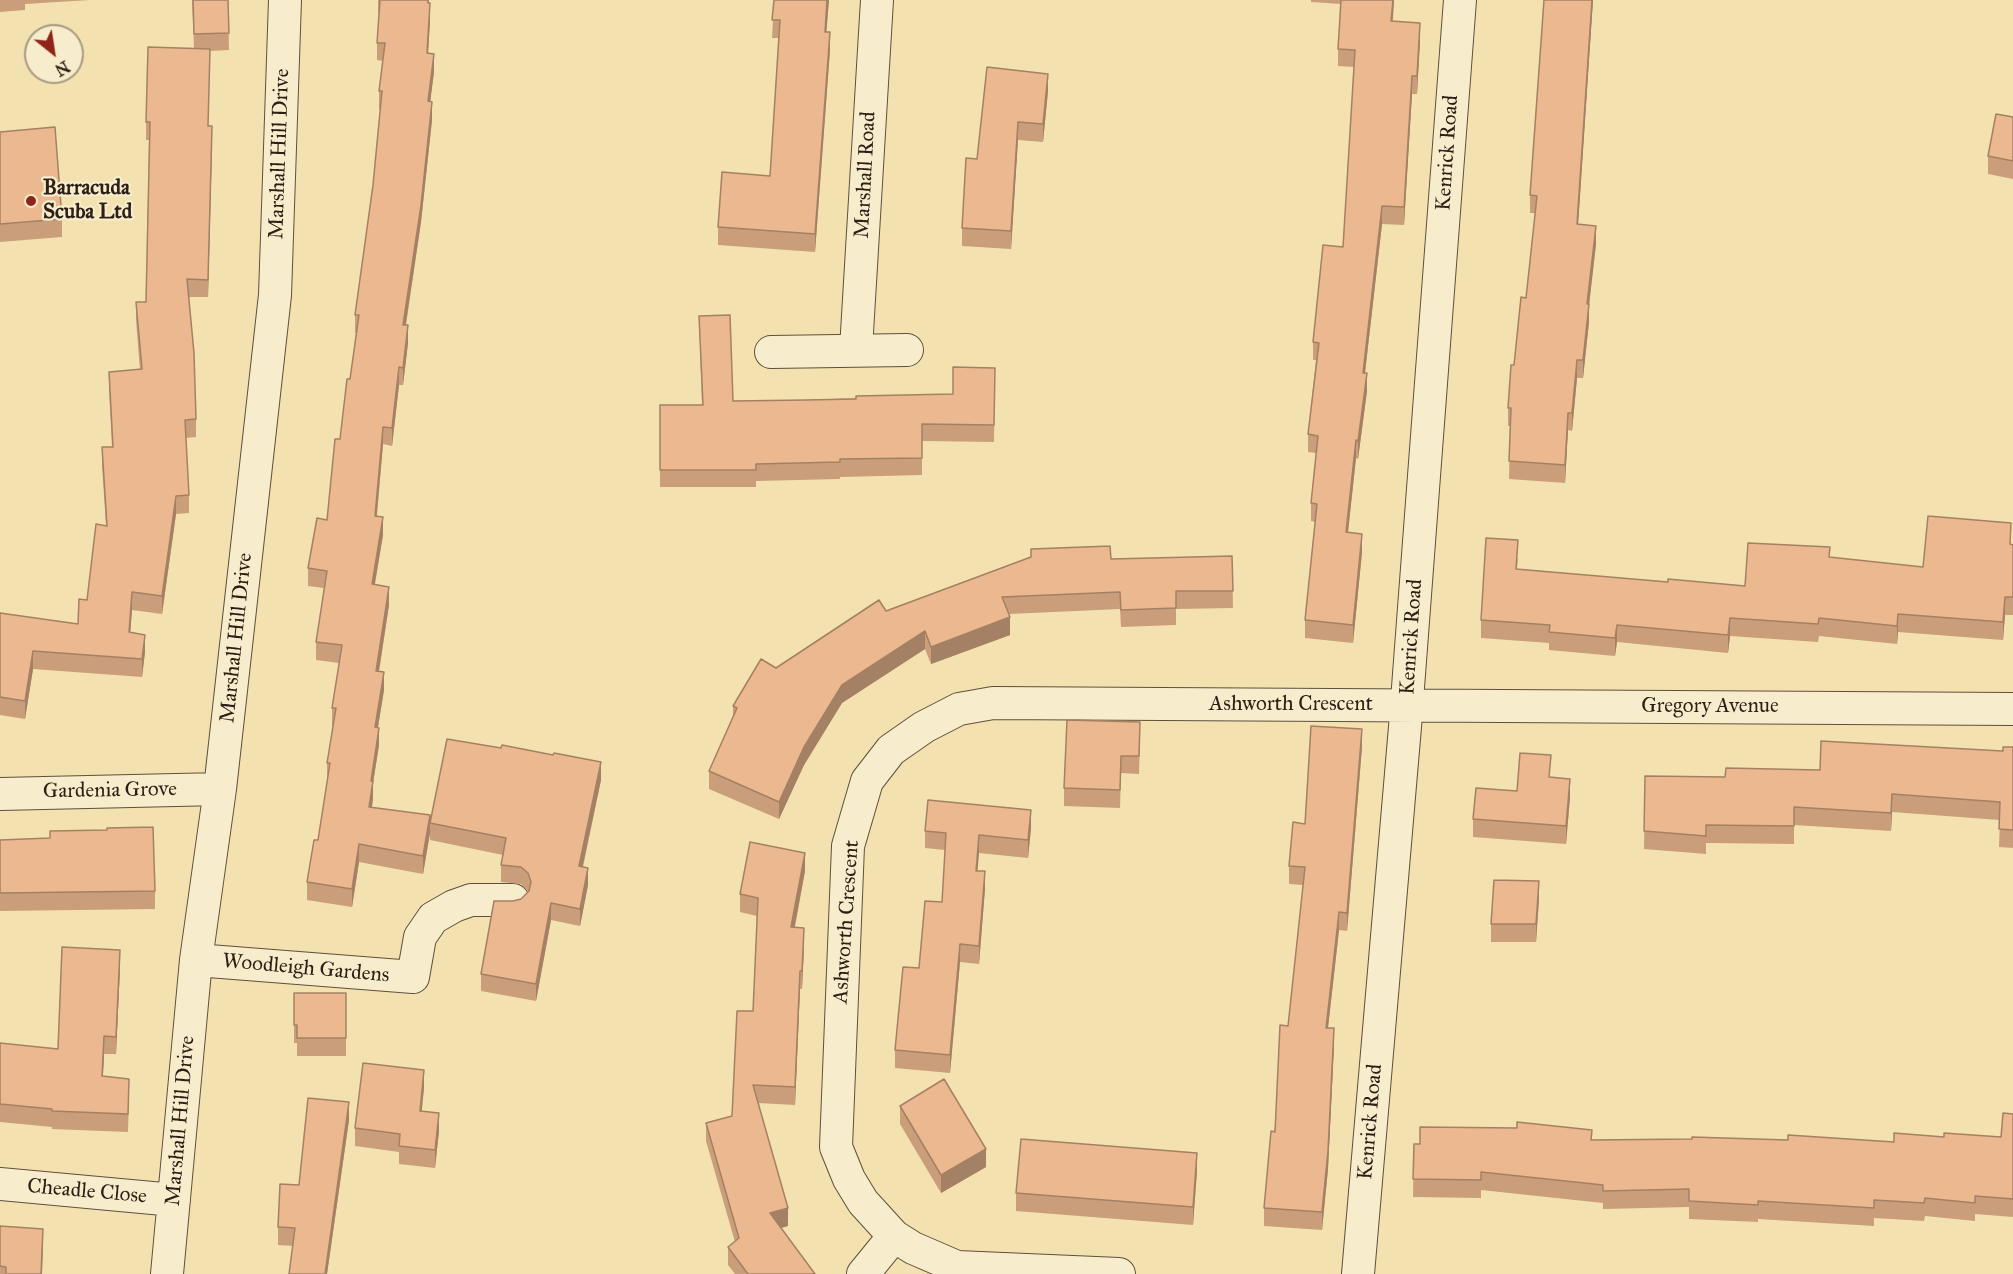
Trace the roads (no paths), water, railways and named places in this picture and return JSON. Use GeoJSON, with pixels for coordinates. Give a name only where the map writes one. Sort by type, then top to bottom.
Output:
{"type":"FeatureCollection","features":[{"type":"Feature","properties":{"kind":"street","name":"Marshall Hill Drive"},"geometry":{"type":"LineString","coordinates":[[167,1274],[196,960],[220,789],[275,295],[285,0]]}},
{"type":"Feature","properties":{"kind":"street","name":"Marshall Road"},"geometry":{"type":"LineString","coordinates":[[856,350],[877,0]]}},
{"type":"Feature","properties":{"kind":"street","name":"Kenrick Road"},"geometry":{"type":"LineString","coordinates":[[1358,1274],[1406,705],[1460,0]]}},
{"type":"Feature","properties":{"kind":"street"},"geometry":{"type":"LineString","coordinates":[[771,352],[907,350]]}},
{"type":"Feature","properties":{"kind":"street","name":"Ashworth Crescent"},"geometry":{"type":"LineString","coordinates":[[1119,1274],[957,1267],[913,1248],[894,1236],[863,1202],[849,1179],[836,1147],[848,846],[867,781],[891,750],[924,727],[960,709],[993,703],[1406,705]]}},
{"type":"Feature","properties":{"kind":"street","name":"Gregory Avenue"},"geometry":{"type":"LineString","coordinates":[[1406,705],[2013,709]]}},
{"type":"Feature","properties":{"kind":"street","name":"Gardenia Grove"},"geometry":{"type":"LineString","coordinates":[[0,794],[220,789]]}},
{"type":"Feature","properties":{"kind":"street","name":"Woodleigh Gardens"},"geometry":{"type":"LineString","coordinates":[[196,960],[413,977],[420,937],[433,918],[454,906],[471,900],[513,900]]}},
{"type":"Feature","properties":{"kind":"street","name":"Cheadle Close"},"geometry":{"type":"LineString","coordinates":[[0,1184],[174,1200]]}},
{"type":"Feature","properties":{"kind":"street"},"geometry":{"type":"LineString","coordinates":[[863,1274],[894,1236]]}},
{"type":"Feature","properties":{"kind":"place","name":"Barracuda Scuba Ltd"},"geometry":{"type":"Point","coordinates":[31,201]}}]}
